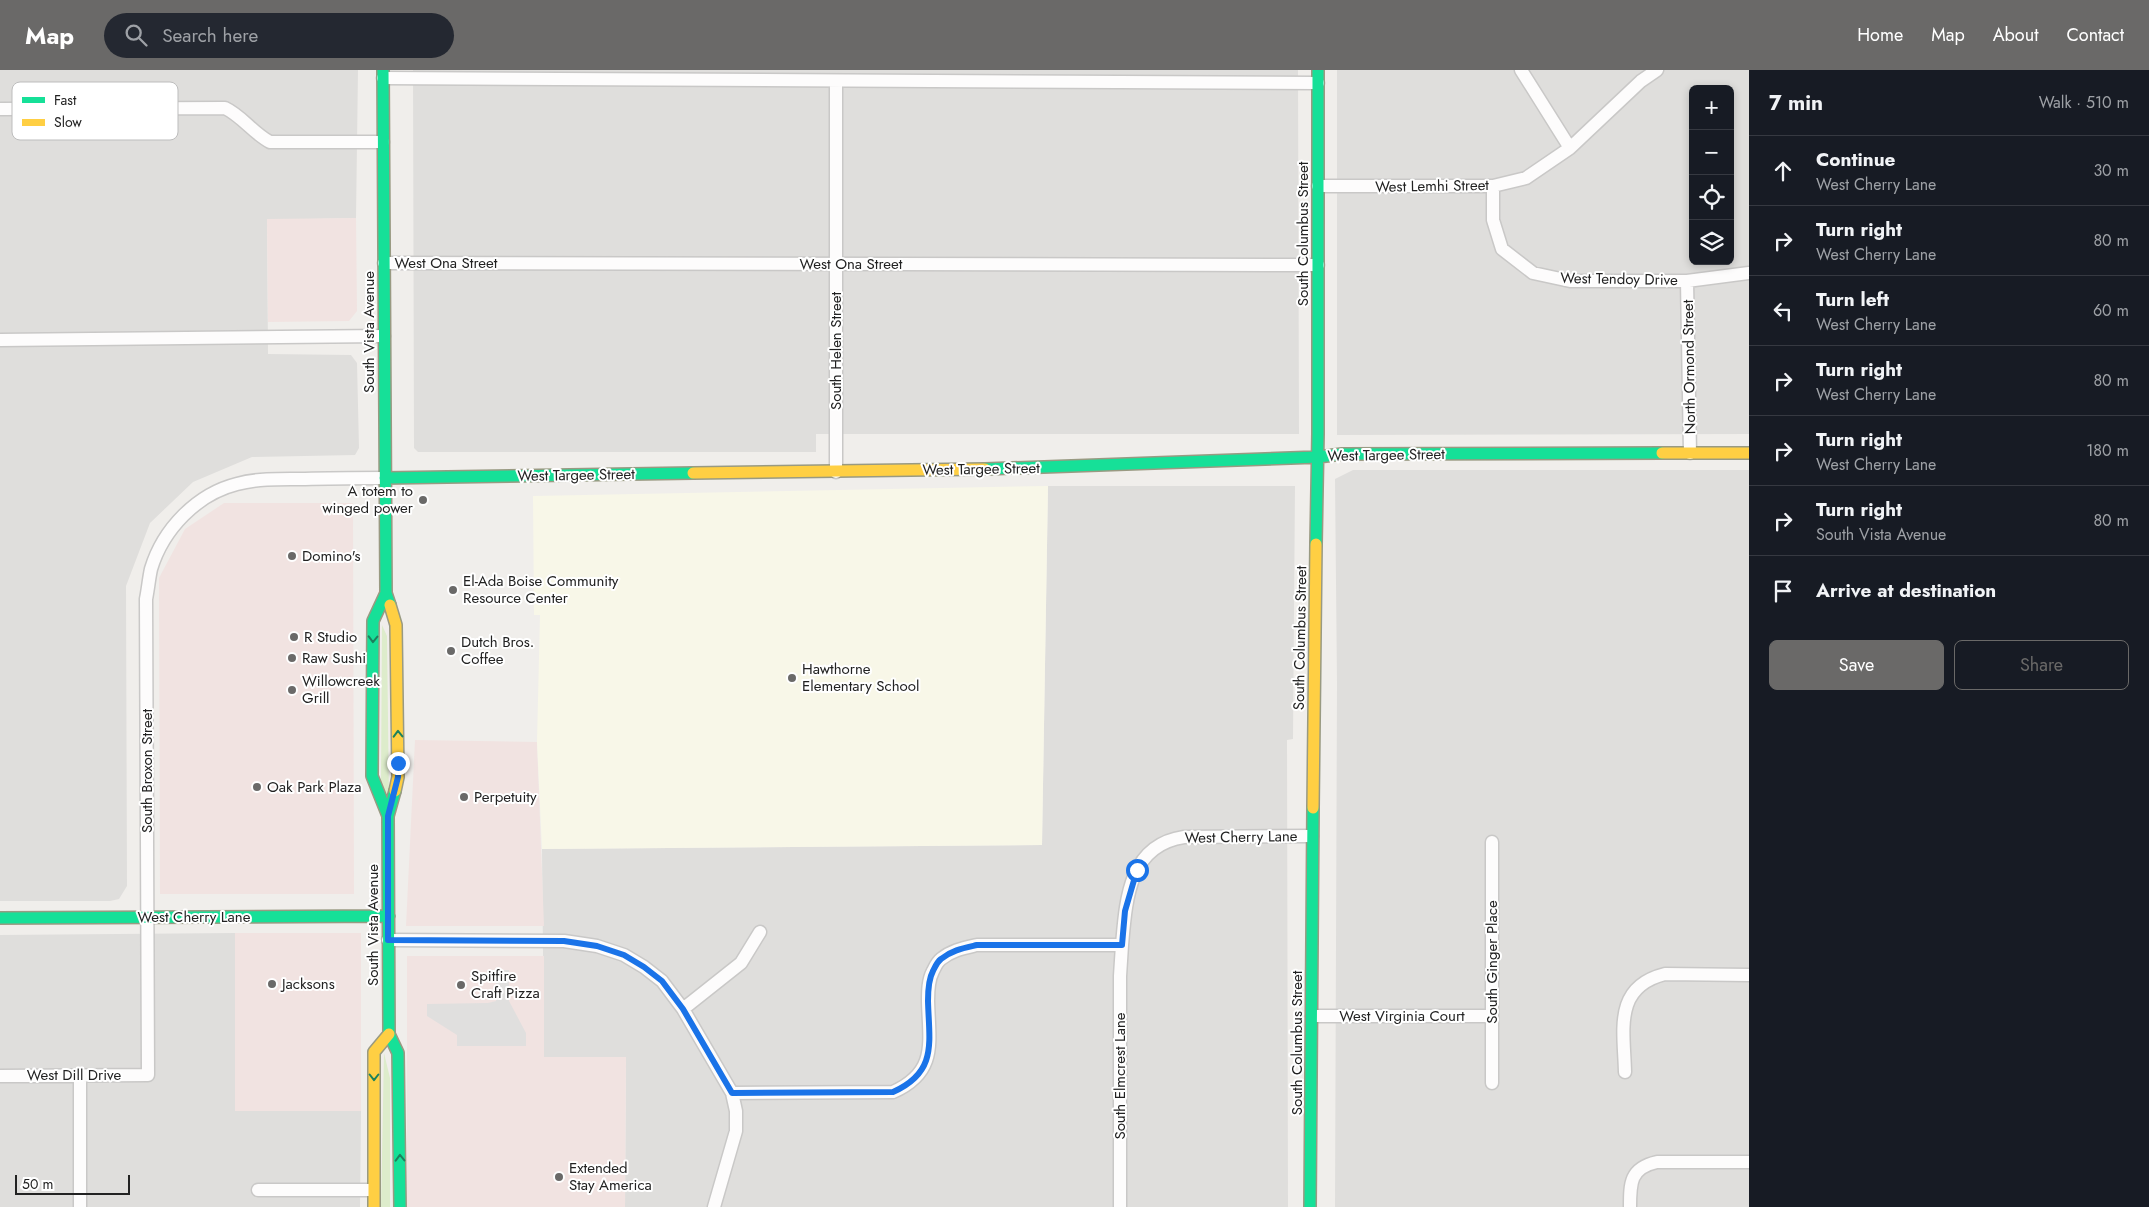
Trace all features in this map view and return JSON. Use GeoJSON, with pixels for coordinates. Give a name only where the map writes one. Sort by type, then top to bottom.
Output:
{"type":"FeatureCollection","features":[{"type":"Feature","properties":{"kind":"street"},"geometry":{"type":"LineString","coordinates":[[1521,70],[1570,148]]}},
{"type":"Feature","properties":{"kind":"street","name":"West Lemhi Street"},"geometry":{"type":"LineString","coordinates":[[1318,186],[1493,186],[1526,178],[1570,148],[1640,82],[1657,70]]}},
{"type":"Feature","properties":{"kind":"street"},"geometry":{"type":"LineString","coordinates":[[383,74],[836,81],[1318,76]]}},
{"type":"Feature","properties":{"kind":"street","name":"South Vista Avenue"},"geometry":{"type":"LineString","coordinates":[[383,74],[386,593],[396,624],[398,763],[398,777],[388,816],[388,1034],[398,1053],[400,1207]]}},
{"type":"Feature","properties":{"kind":"street","name":"South Columbus Street"},"geometry":{"type":"LineString","coordinates":[[1310,1207],[1314,629],[1318,457],[1318,76]]}},
{"type":"Feature","properties":{"kind":"street","name":"South Helen Street"},"geometry":{"type":"LineString","coordinates":[[836,81],[836,472]]}},
{"type":"Feature","properties":{"kind":"street"},"geometry":{"type":"LineString","coordinates":[[178,108],[225,108],[232,111],[257,136],[270,142],[383,142]]}},
{"type":"Feature","properties":{"kind":"street","name":"West Tendoy Drive"},"geometry":{"type":"LineString","coordinates":[[1493,186],[1493,220],[1502,249],[1533,273],[1570,281],[1687,281],[1749,273]]}},
{"type":"Feature","properties":{"kind":"street","name":"West Ona Street"},"geometry":{"type":"LineString","coordinates":[[384,263],[1318,265]]}},
{"type":"Feature","properties":{"kind":"street","name":"North Ormond Street"},"geometry":{"type":"LineString","coordinates":[[1687,281],[1690,453]]}},
{"type":"Feature","properties":{"kind":"street"},"geometry":{"type":"LineString","coordinates":[[0,340],[384,336]]}},
{"type":"Feature","properties":{"kind":"street","name":"West Targee Street"},"geometry":{"type":"LineString","coordinates":[[214,493],[237,484],[267,479],[1038,468],[1318,457],[1342,454],[1749,453]]}},
{"type":"Feature","properties":{"kind":"street","name":"South Broxon Street"},"geometry":{"type":"LineString","coordinates":[[148,1075],[146,598],[151,568],[164,540],[180,519],[194,506],[214,493]]}},
{"type":"Feature","properties":{"kind":"street","name":"South Vista Avenue"},"geometry":{"type":"LineString","coordinates":[[386,593],[373,622],[372,776],[388,816]]}},
{"type":"Feature","properties":{"kind":"street","name":"West Cherry Lane"},"geometry":{"type":"LineString","coordinates":[[1122,945],[1125,911],[1137,870],[1144,856],[1156,846],[1170,839],[1184,837],[1312,836]]}},
{"type":"Feature","properties":{"kind":"street","name":"South Ginger Place"},"geometry":{"type":"LineString","coordinates":[[1492,842],[1492,1084]]}},
{"type":"Feature","properties":{"kind":"street","name":"West Cherry Lane"},"geometry":{"type":"LineString","coordinates":[[0,918],[389,916]]}},
{"type":"Feature","properties":{"kind":"street"},"geometry":{"type":"LineString","coordinates":[[683,1009],[741,963],[760,932]]}},
{"type":"Feature","properties":{"kind":"street"},"geometry":{"type":"LineString","coordinates":[[388,940],[564,941],[597,946],[624,955],[662,981],[683,1009],[732,1093],[736,1112],[736,1131],[714,1207]]}},
{"type":"Feature","properties":{"kind":"street"},"geometry":{"type":"LineString","coordinates":[[732,1093],[893,1092],[907,1086],[916,1078],[929,1056],[928,992],[931,975],[939,960],[956,950],[977,945],[1122,945]]}},
{"type":"Feature","properties":{"kind":"street","name":"South Elmcrest Lane"},"geometry":{"type":"LineString","coordinates":[[1120,1207],[1120,976],[1122,945]]}},
{"type":"Feature","properties":{"kind":"street"},"geometry":{"type":"LineString","coordinates":[[1625,1072],[1624,1020],[1626,1003],[1632,992],[1640,984],[1652,977],[1665,974],[1749,975]]}},
{"type":"Feature","properties":{"kind":"street","name":"West Virginia Court"},"geometry":{"type":"LineString","coordinates":[[1312,1016],[1492,1016]]}},
{"type":"Feature","properties":{"kind":"street"},"geometry":{"type":"LineString","coordinates":[[374,1207],[374,1052],[388,1034]]}},
{"type":"Feature","properties":{"kind":"street"},"geometry":{"type":"LineString","coordinates":[[80,1075],[80,1207]]}},
{"type":"Feature","properties":{"kind":"street","name":"West Dill Drive"},"geometry":{"type":"LineString","coordinates":[[0,1076],[148,1075]]}},
{"type":"Feature","properties":{"kind":"street"},"geometry":{"type":"LineString","coordinates":[[1630,1207],[1630,1187],[1633,1178],[1647,1164],[1657,1162],[1749,1162]]}},
{"type":"Feature","properties":{"kind":"street"},"geometry":{"type":"LineString","coordinates":[[258,1190],[373,1190]]}},
{"type":"Feature","properties":{"kind":"shaded area"},"geometry":{"type":"Polygon","coordinates":[[[0,70],[358,70],[356,218],[267,220],[268,354],[351,355],[357,363],[359,448],[355,455],[252,457],[193,482],[150,523],[126,586],[127,886],[119,899],[110,901],[0,901],[0,70]]]}},
{"type":"Feature","properties":{"kind":"shaded area"},"geometry":{"type":"Polygon","coordinates":[[[413,70],[1298,70],[1299,434],[816,434],[816,452],[418,452],[414,448],[413,70]]]}},
{"type":"Feature","properties":{"kind":"shaded area"},"geometry":{"type":"Polygon","coordinates":[[[1337,70],[1749,70],[1749,434],[1337,435],[1337,70]]]}},
{"type":"Feature","properties":{"kind":"shaded area"},"geometry":{"type":"Polygon","coordinates":[[[356,218],[357,311],[349,321],[268,322],[267,219],[356,218]]]}},
{"type":"Feature","properties":{"kind":"shaded area"},"geometry":{"type":"Polygon","coordinates":[[[1353,470],[1749,470],[1749,1207],[1335,1207],[1337,684],[1335,479],[1353,470]]]}},
{"type":"Feature","properties":{"kind":"shaded area"},"geometry":{"type":"Polygon","coordinates":[[[1048,486],[1295,486],[1293,739],[1287,740],[1288,1207],[625,1207],[626,1057],[544,1057],[542,849],[1042,845],[1048,486]]]}},
{"type":"Feature","properties":{"kind":"shaded area","name":"Hawthorne Elementary School"},"geometry":{"type":"Polygon","coordinates":[[[1048,486],[1042,845],[542,849],[537,742],[540,615],[534,615],[533,496],[1048,486]]]}},
{"type":"Feature","properties":{"kind":"shaded area"},"geometry":{"type":"Polygon","coordinates":[[[224,503],[353,503],[354,894],[160,894],[159,578],[185,529],[224,503]]]}},
{"type":"Feature","properties":{"kind":"shaded area"},"geometry":{"type":"Polygon","coordinates":[[[415,740],[537,742],[544,926],[406,926],[415,740]]]}},
{"type":"Feature","properties":{"kind":"shaded area"},"geometry":{"type":"Polygon","coordinates":[[[235,933],[235,1111],[361,1111],[360,1207],[0,1207],[0,935],[235,933]]]}},
{"type":"Feature","properties":{"kind":"shaded area"},"geometry":{"type":"Polygon","coordinates":[[[235,933],[361,933],[361,1111],[235,1111],[235,933]]]}},
{"type":"Feature","properties":{"kind":"shaded area"},"geometry":{"type":"Polygon","coordinates":[[[407,956],[544,956],[544,1057],[626,1057],[625,1207],[407,1207],[407,956]]]}},
{"type":"Feature","properties":{"kind":"shaded area"},"geometry":{"type":"Polygon","coordinates":[[[496,970],[509,970],[509,1001],[526,1033],[526,1046],[457,1046],[457,1035],[427,1016],[427,1004],[488,1003],[496,1001],[496,970]]]}},
{"type":"Feature","properties":{"kind":"green space"},"geometry":{"type":"Polygon","coordinates":[[[382,625],[387,636],[389,801],[381,782],[382,625]]]}},
{"type":"Feature","properties":{"kind":"green space"},"geometry":{"type":"Polygon","coordinates":[[[384,1053],[390,1078],[390,1207],[381,1207],[384,1053]]]}},
{"type":"Feature","properties":{"kind":"traffic: fast"},"geometry":{"type":"LineString","coordinates":[[383,70],[386,593],[390,605]]}},
{"type":"Feature","properties":{"kind":"traffic: fast"},"geometry":{"type":"LineString","coordinates":[[1316,544],[1318,434],[1318,70]]}},
{"type":"Feature","properties":{"kind":"traffic: fast"},"geometry":{"type":"LineString","coordinates":[[985,469],[1318,457],[1342,454],[1662,453]]}},
{"type":"Feature","properties":{"kind":"traffic: fast"},"geometry":{"type":"LineString","coordinates":[[385,478],[693,473]]}},
{"type":"Feature","properties":{"kind":"traffic: fast"},"geometry":{"type":"LineString","coordinates":[[386,593],[373,621],[372,776],[388,816]]}},
{"type":"Feature","properties":{"kind":"traffic: fast"},"geometry":{"type":"LineString","coordinates":[[395,791],[388,816],[389,1034],[398,1053],[400,1207]]}},
{"type":"Feature","properties":{"kind":"traffic: fast"},"geometry":{"type":"LineString","coordinates":[[1310,1207],[1313,808]]}},
{"type":"Feature","properties":{"kind":"traffic: fast"},"geometry":{"type":"LineString","coordinates":[[0,918],[389,916]]}},
{"type":"Feature","properties":{"kind":"traffic: slow"},"geometry":{"type":"LineString","coordinates":[[1662,453],[1749,453]]}},
{"type":"Feature","properties":{"kind":"traffic: slow"},"geometry":{"type":"LineString","coordinates":[[693,473],[985,469]]}},
{"type":"Feature","properties":{"kind":"traffic: slow"},"geometry":{"type":"LineString","coordinates":[[1313,808],[1316,544]]}},
{"type":"Feature","properties":{"kind":"traffic: slow"},"geometry":{"type":"LineString","coordinates":[[390,605],[396,625],[398,777],[395,791]]}},
{"type":"Feature","properties":{"kind":"traffic: slow"},"geometry":{"type":"LineString","coordinates":[[374,1207],[374,1052],[389,1034]]}},
{"type":"Feature","properties":{"kind":"place","name":"A totem to winged power"},"geometry":{"type":"Point","coordinates":[423,500]}},
{"type":"Feature","properties":{"kind":"place","name":"Domino's"},"geometry":{"type":"Point","coordinates":[292,556]}},
{"type":"Feature","properties":{"kind":"place","name":"El-Ada Boise Community Resource Center"},"geometry":{"type":"Point","coordinates":[453,590]}},
{"type":"Feature","properties":{"kind":"place","name":"R Studio"},"geometry":{"type":"Point","coordinates":[294,637]}},
{"type":"Feature","properties":{"kind":"place","name":"Dutch Bros. Coffee"},"geometry":{"type":"Point","coordinates":[451,651]}},
{"type":"Feature","properties":{"kind":"place","name":"Raw Sushi"},"geometry":{"type":"Point","coordinates":[292,658]}},
{"type":"Feature","properties":{"kind":"place","name":"Hawthorne Elementary School"},"geometry":{"type":"Point","coordinates":[792,678]}},
{"type":"Feature","properties":{"kind":"place","name":"Willowcreek Grill"},"geometry":{"type":"Point","coordinates":[292,690]}},
{"type":"Feature","properties":{"kind":"place","name":"Oak Park Plaza"},"geometry":{"type":"Point","coordinates":[257,787]}},
{"type":"Feature","properties":{"kind":"place","name":"Perpetuity"},"geometry":{"type":"Point","coordinates":[464,797]}},
{"type":"Feature","properties":{"kind":"place","name":"Jacksons"},"geometry":{"type":"Point","coordinates":[272,984]}},
{"type":"Feature","properties":{"kind":"place","name":"Spitfire Craft Pizza"},"geometry":{"type":"Point","coordinates":[461,985]}},
{"type":"Feature","properties":{"kind":"place","name":"Extended Stay America"},"geometry":{"type":"Point","coordinates":[559,1177]}},
{"type":"Feature","properties":{"kind":"route"},"geometry":{"type":"LineString","coordinates":[[398,763],[398,777],[388,816],[388,940],[564,941],[597,946],[624,955],[662,981],[683,1009],[732,1093],[893,1092],[907,1086],[924,1068],[929,1056],[928,992],[931,975],[939,960],[956,950],[977,945],[1122,945],[1125,911],[1137,870]]}}]}
